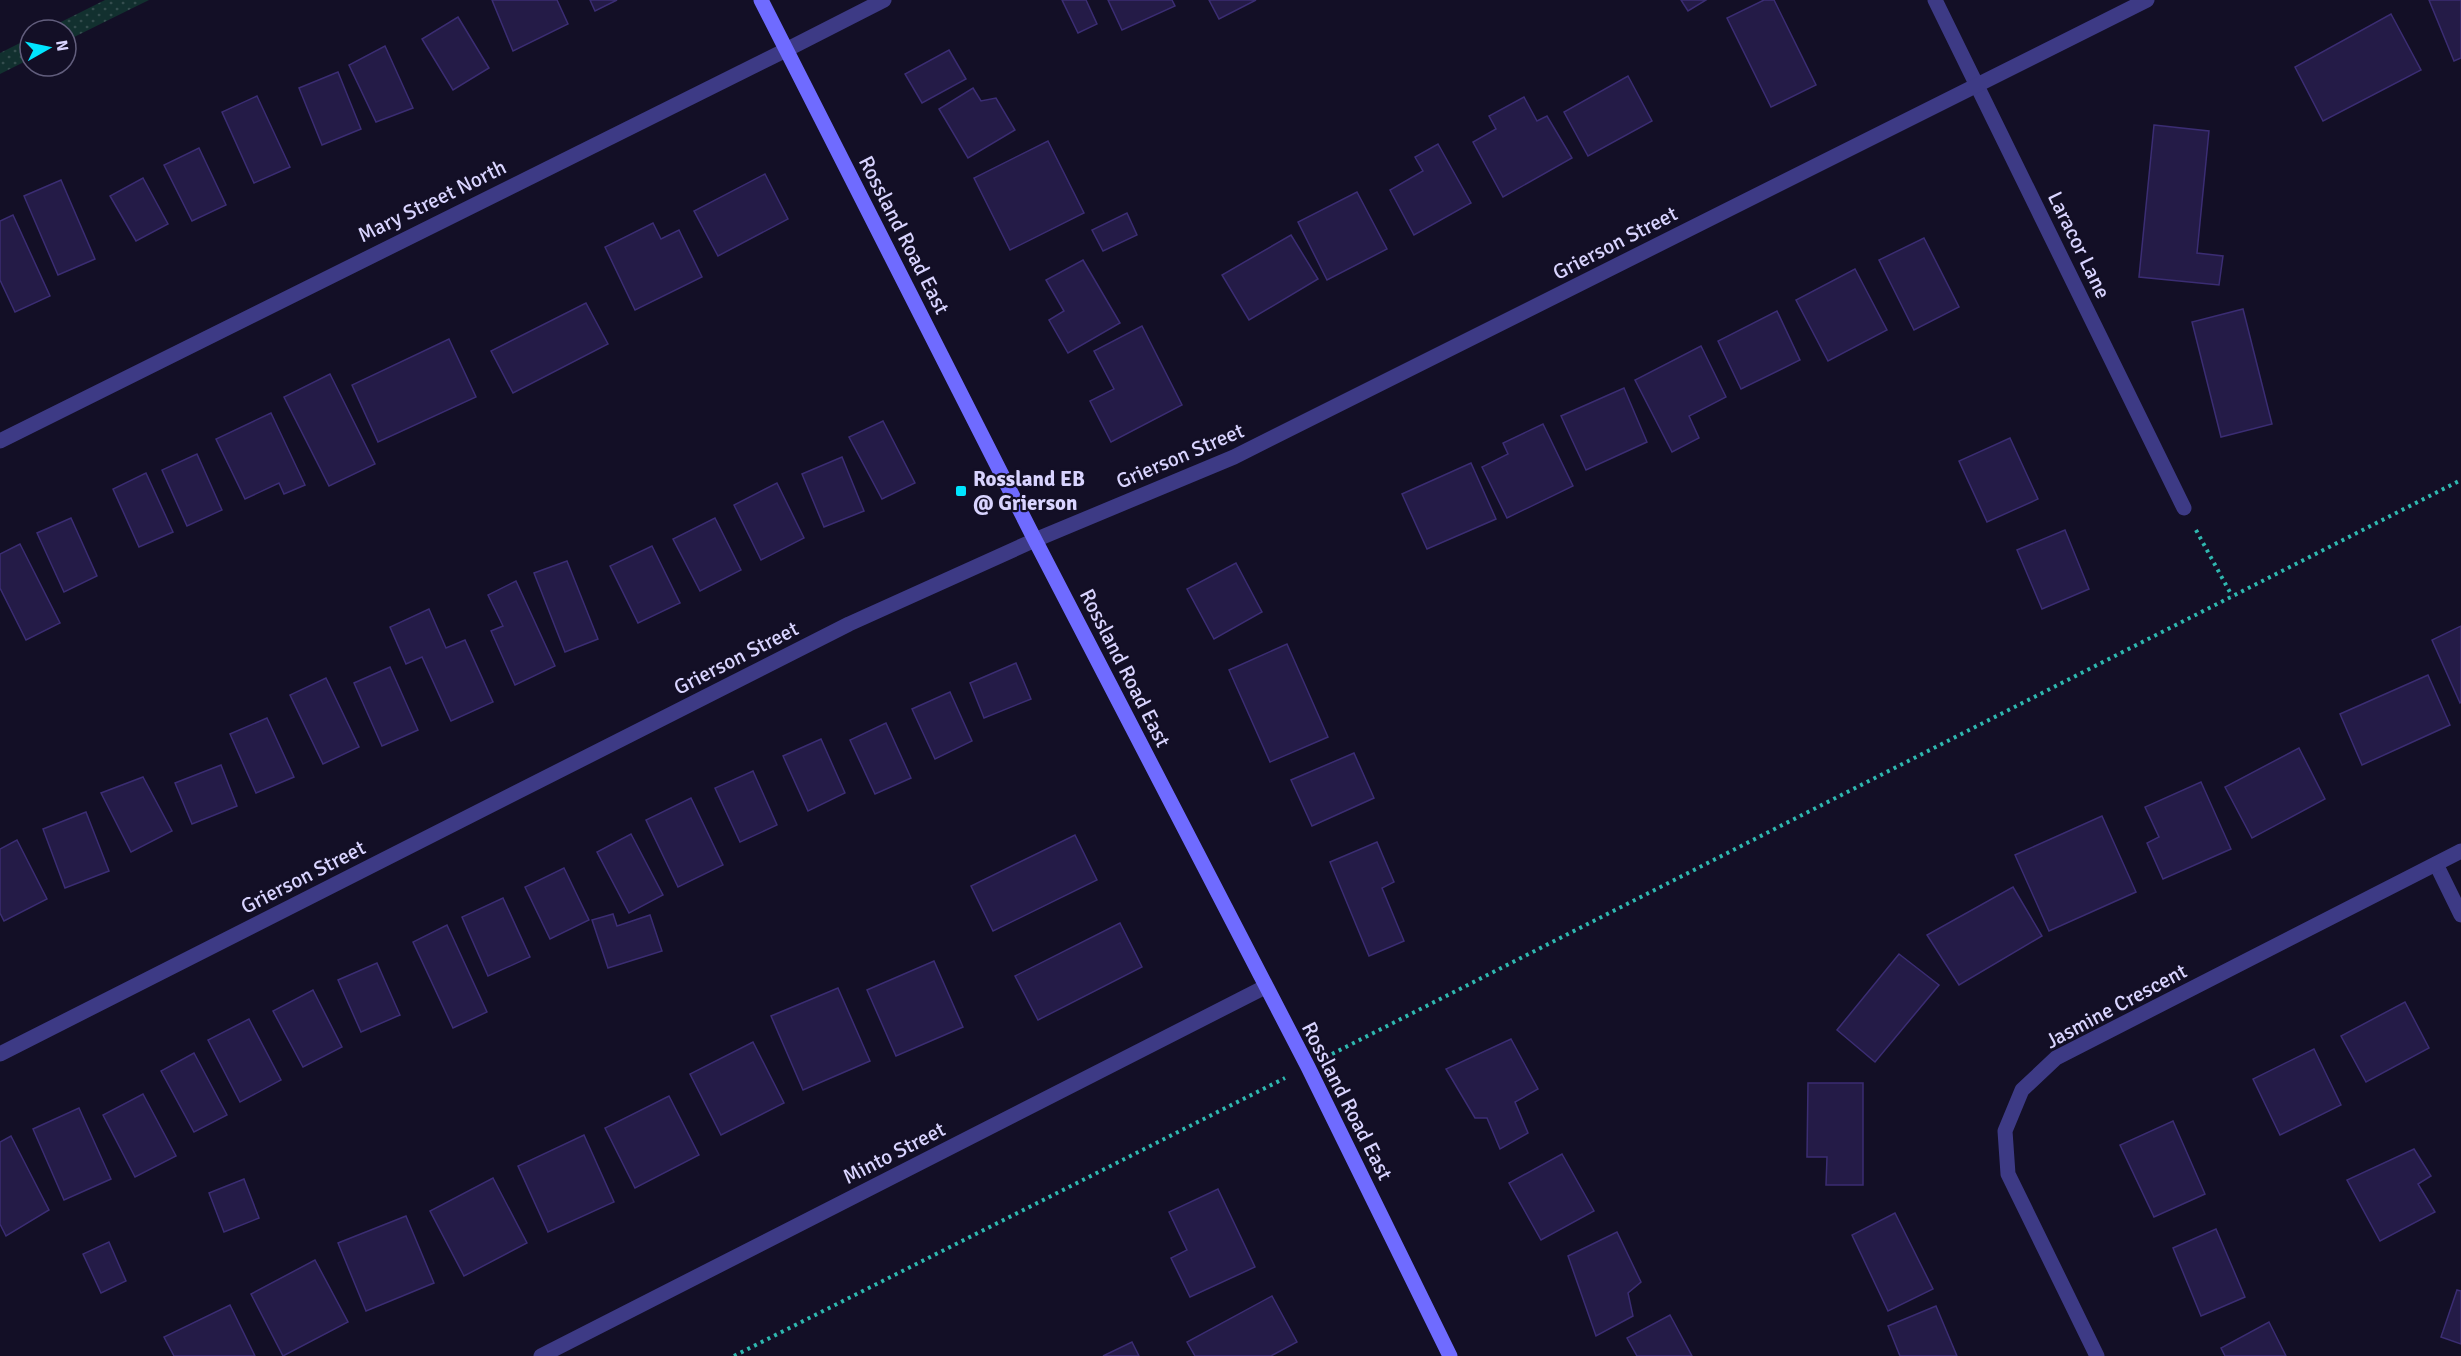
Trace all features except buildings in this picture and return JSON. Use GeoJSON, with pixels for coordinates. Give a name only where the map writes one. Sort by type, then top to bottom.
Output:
{"type":"FeatureCollection","features":[{"type":"Feature","properties":{"kind":"main road","name":"Rossland Road East"},"geometry":{"type":"LineString","coordinates":[[761,0],[1035,540],[1308,1067],[1450,1356]]}},
{"type":"Feature","properties":{"kind":"street","name":"Mary Street North"},"geometry":{"type":"LineString","coordinates":[[0,441],[884,0]]}},
{"type":"Feature","properties":{"kind":"street","name":"Laracor Lane"},"geometry":{"type":"LineString","coordinates":[[1935,0],[2184,508]]}},
{"type":"Feature","properties":{"kind":"street","name":"Grierson Street"},"geometry":{"type":"LineString","coordinates":[[0,1054],[849,624],[1035,540],[1234,457],[2147,0]]}},
{"type":"Feature","properties":{"kind":"street","name":"Jasmine Crescent"},"geometry":{"type":"LineString","coordinates":[[2097,1356],[2008,1174],[2005,1131],[2022,1090],[2056,1058],[2461,851]]}},
{"type":"Feature","properties":{"kind":"street"},"geometry":{"type":"LineString","coordinates":[[2436,864],[2461,915]]}},
{"type":"Feature","properties":{"kind":"street","name":"Minto Street"},"geometry":{"type":"LineString","coordinates":[[541,1356],[1265,987]]}},
{"type":"Feature","properties":{"kind":"path"},"geometry":{"type":"LineString","coordinates":[[1343,1048],[2461,480]]}},
{"type":"Feature","properties":{"kind":"path"},"geometry":{"type":"LineString","coordinates":[[2184,508],[2232,596]]}},
{"type":"Feature","properties":{"kind":"path"},"geometry":{"type":"LineString","coordinates":[[734,1356],[1259,1091]]}},
{"type":"Feature","properties":{"kind":"green space"},"geometry":{"type":"Polygon","coordinates":[[[105,0],[149,0],[78,35],[78,18],[69,18],[105,0]]]}},
{"type":"Feature","properties":{"kind":"green space"},"geometry":{"type":"Polygon","coordinates":[[[18,44],[18,65],[0,74],[0,53],[18,44]]]}},
{"type":"Feature","properties":{"kind":"place","name":"Rossland EB @ Grierson"},"geometry":{"type":"Point","coordinates":[961,491]}}]}
